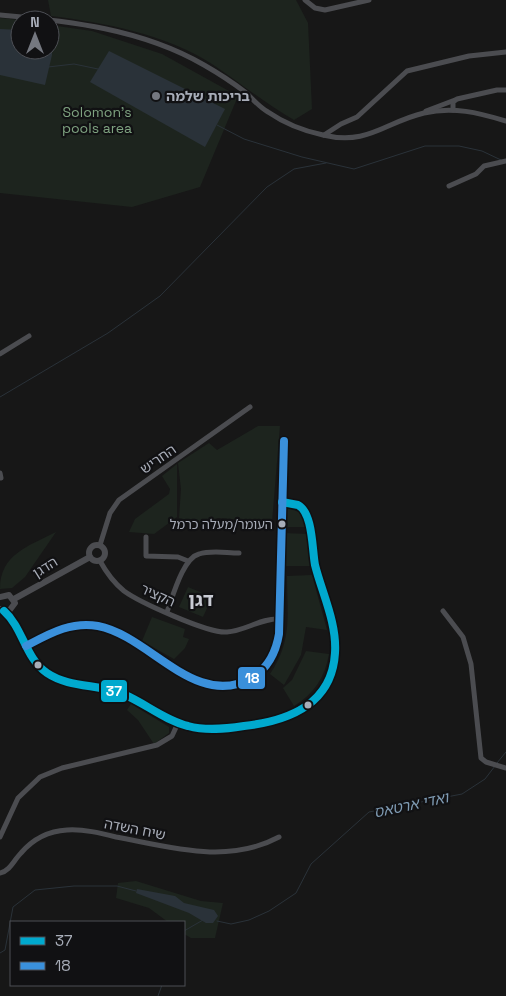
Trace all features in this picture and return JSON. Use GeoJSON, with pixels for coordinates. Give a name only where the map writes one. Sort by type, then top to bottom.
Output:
{"type":"FeatureCollection","features":[{"type":"Feature","properties":{"kind":"street"},"geometry":{"type":"LineString","coordinates":[[305,0],[315,8],[325,10],[369,0]]}},
{"type":"Feature","properties":{"kind":"street"},"geometry":{"type":"LineString","coordinates":[[0,15],[74,22],[118,31],[179,51],[222,75],[267,112],[302,129],[324,135],[357,139],[424,113],[436,106],[497,90],[506,90]]}},
{"type":"Feature","properties":{"kind":"street"},"geometry":{"type":"LineString","coordinates":[[324,135],[341,124],[357,118],[407,71],[469,56],[506,52]]}},
{"type":"Feature","properties":{"kind":"street"},"geometry":{"type":"LineString","coordinates":[[452,110],[453,102],[457,100]]}},
{"type":"Feature","properties":{"kind":"street"},"geometry":{"type":"LineString","coordinates":[[424,113],[452,110],[475,112],[506,121]]}},
{"type":"Feature","properties":{"kind":"street"},"geometry":{"type":"LineString","coordinates":[[449,186],[476,174],[484,166],[506,161]]}},
{"type":"Feature","properties":{"kind":"street"},"geometry":{"type":"LineString","coordinates":[[0,354],[29,336]]}},
{"type":"Feature","properties":{"kind":"street","name":"החריש"},"geometry":{"type":"LineString","coordinates":[[100,545],[110,513],[119,500],[250,407]]}},
{"type":"Feature","properties":{"kind":"street"},"geometry":{"type":"LineString","coordinates":[[26,646],[67,627],[99,626],[121,635],[202,683],[224,686],[246,681],[265,667],[277,647],[284,441]]}},
{"type":"Feature","properties":{"kind":"street"},"geometry":{"type":"LineString","coordinates":[[1,610],[14,624],[37,664],[55,677],[121,693],[178,723],[195,728],[219,729],[282,720],[294,715],[315,699],[329,679],[334,660],[335,640],[314,559],[308,515],[298,504],[282,502]]}},
{"type":"Feature","properties":{"kind":"street"},"geometry":{"type":"LineString","coordinates":[[146,537],[146,556],[179,557],[188,561]]}},
{"type":"Feature","properties":{"kind":"street"},"geometry":{"type":"LineString","coordinates":[[100,545],[106,553],[100,561],[93,560],[90,556],[90,548],[100,545]]}},
{"type":"Feature","properties":{"kind":"street"},"geometry":{"type":"LineString","coordinates":[[167,612],[188,561],[201,553],[239,553]]}},
{"type":"Feature","properties":{"kind":"street","name":"הדגן"},"geometry":{"type":"LineString","coordinates":[[14,599],[90,556]]}},
{"type":"Feature","properties":{"kind":"street","name":"הקציר"},"geometry":{"type":"LineString","coordinates":[[100,561],[122,590],[137,599],[219,632],[230,632],[267,620],[279,620]]}},
{"type":"Feature","properties":{"kind":"street"},"geometry":{"type":"LineString","coordinates":[[0,597],[8,594],[14,599],[12,615],[14,624]]}},
{"type":"Feature","properties":{"kind":"street"},"geometry":{"type":"LineString","coordinates":[[1,610],[9,611],[14,607]]}},
{"type":"Feature","properties":{"kind":"street"},"geometry":{"type":"LineString","coordinates":[[443,611],[463,637],[471,664],[481,758],[486,762],[506,768]]}},
{"type":"Feature","properties":{"kind":"street"},"geometry":{"type":"LineString","coordinates":[[0,837],[18,798],[40,777],[62,768],[158,745],[172,736],[178,723]]}},
{"type":"Feature","properties":{"kind":"street","name":"שיח השדה"},"geometry":{"type":"LineString","coordinates":[[0,873],[8,869],[22,851],[35,840],[49,833],[64,830],[86,831],[179,849],[206,852],[248,850],[279,837]]}},
{"type":"Feature","properties":{"kind":"green space"},"geometry":{"type":"Polygon","coordinates":[[[48,0],[296,0],[308,23],[312,109],[294,120],[212,64],[175,45],[155,37],[114,26],[60,17],[60,10],[50,10],[48,0]]]}},
{"type":"Feature","properties":{"kind":"green space","name":"Solomon's pools area"},"geometry":{"type":"Polygon","coordinates":[[[0,18],[10,19],[10,60],[60,60],[60,26],[92,31],[162,54],[238,96],[200,187],[132,207],[0,193],[0,18]]]}},
{"type":"Feature","properties":{"kind":"green space"},"geometry":{"type":"Polygon","coordinates":[[[258,426],[280,426],[272,522],[218,518],[202,525],[179,518],[181,489],[178,463],[209,443],[217,450],[258,426]]]}},
{"type":"Feature","properties":{"kind":"green space"},"geometry":{"type":"Polygon","coordinates":[[[177,464],[177,517],[154,534],[129,532],[135,519],[169,494],[170,489],[162,476],[177,464]]]}},
{"type":"Feature","properties":{"kind":"green space"},"geometry":{"type":"Polygon","coordinates":[[[287,508],[302,513],[306,527],[286,527],[287,508]]]}},
{"type":"Feature","properties":{"kind":"green space"},"geometry":{"type":"Polygon","coordinates":[[[56,532],[25,577],[12,588],[0,589],[1,577],[11,559],[26,547],[56,532]]]}},
{"type":"Feature","properties":{"kind":"green space"},"geometry":{"type":"Polygon","coordinates":[[[283,533],[308,534],[313,566],[282,566],[283,533]]]}},
{"type":"Feature","properties":{"kind":"green space"},"geometry":{"type":"Polygon","coordinates":[[[312,575],[327,630],[306,627],[301,655],[284,685],[270,674],[282,650],[285,638],[288,615],[287,576],[312,575]]]}},
{"type":"Feature","properties":{"kind":"green space"},"geometry":{"type":"Polygon","coordinates":[[[188,587],[212,597],[203,617],[179,607],[188,587]]]}},
{"type":"Feature","properties":{"kind":"green space"},"geometry":{"type":"Polygon","coordinates":[[[152,617],[185,629],[183,637],[189,639],[185,648],[174,659],[142,641],[152,617]]]}},
{"type":"Feature","properties":{"kind":"green space"},"geometry":{"type":"Polygon","coordinates":[[[306,651],[329,654],[325,670],[318,684],[294,706],[283,688],[292,680],[306,651]]]}},
{"type":"Feature","properties":{"kind":"green space"},"geometry":{"type":"Polygon","coordinates":[[[131,704],[169,727],[169,733],[154,744],[138,720],[127,710],[131,704]]]}},
{"type":"Feature","properties":{"kind":"green space"},"geometry":{"type":"Polygon","coordinates":[[[136,881],[201,901],[223,903],[215,938],[191,938],[185,935],[185,921],[167,921],[149,908],[116,898],[118,883],[136,881]]]}},
{"type":"Feature","properties":{"kind":"shaded area"},"geometry":{"type":"Polygon","coordinates":[[[0,29],[10,30],[10,60],[51,60],[45,85],[0,75],[0,29]]]}},
{"type":"Feature","properties":{"kind":"shaded area","name":"בריכות שלמה"},"geometry":{"type":"Polygon","coordinates":[[[109,51],[225,109],[205,147],[90,82],[109,51]]]}},
{"type":"Feature","properties":{"kind":"shaded area"},"geometry":{"type":"Polygon","coordinates":[[[137,889],[175,896],[184,903],[214,910],[218,916],[213,923],[206,923],[189,913],[136,893],[137,889]]]}},
{"type":"Feature","properties":{"kind":"waterway"},"geometry":{"type":"LineString","coordinates":[[48,67],[74,64],[98,69]]}},
{"type":"Feature","properties":{"kind":"waterway"},"geometry":{"type":"LineString","coordinates":[[217,125],[244,139],[302,157],[354,169],[425,146],[459,146],[482,151],[501,160]]}},
{"type":"Feature","properties":{"kind":"waterway"},"geometry":{"type":"LineString","coordinates":[[0,397],[108,333],[160,296],[267,187],[294,169],[326,163]]}},
{"type":"Feature","properties":{"kind":"waterway","name":"ואדי ארטאס"},"geometry":{"type":"LineString","coordinates":[[497,763],[506,752]]}},
{"type":"Feature","properties":{"kind":"waterway","name":"ואדי ארטאס"},"geometry":{"type":"LineString","coordinates":[[217,921],[231,924],[249,920],[269,911],[296,893],[311,864],[369,812],[462,794],[485,779],[495,766]]}},
{"type":"Feature","properties":{"kind":"waterway","name":"ואדי ארטאס"},"geometry":{"type":"LineString","coordinates":[[10,921],[13,907],[35,890],[74,886],[117,886],[136,891]]}},
{"type":"Feature","properties":{"kind":"waterway"},"geometry":{"type":"LineString","coordinates":[[185,930],[203,920]]}},
{"type":"Feature","properties":{"kind":"waterway","name":"ואדי ארטאס"},"geometry":{"type":"LineString","coordinates":[[0,953],[5,950],[10,923]]}},
{"type":"Feature","properties":{"kind":"waterway"},"geometry":{"type":"LineString","coordinates":[[158,996],[162,986]]}},
{"type":"Feature","properties":{"kind":"transit line","name":"18"},"geometry":{"type":"LineString","coordinates":[[26,646],[69,627],[79,625],[98,626],[117,632],[173,668],[211,685],[231,685],[258,674],[270,659],[276,647],[279,634],[284,441]]}},
{"type":"Feature","properties":{"kind":"transit line","name":"37"},"geometry":{"type":"LineString","coordinates":[[4,611],[16,626],[40,667],[56,678],[74,684],[123,694],[163,716],[179,723],[202,729],[223,729],[276,720],[305,707],[316,698],[326,686],[332,671],[335,653],[334,631],[315,565],[307,516],[298,505],[282,502]]}},
{"type":"Feature","properties":{"kind":"place","name":"בריכות שלמה"},"geometry":{"type":"Point","coordinates":[156,96]}},
{"type":"Feature","properties":{"kind":"place","name":"העומר/מעלה כרמל"},"geometry":{"type":"Point","coordinates":[282,524]}},
{"type":"Feature","properties":{"kind":"district","name":"דגן"},"geometry":{"type":"Point","coordinates":[201,599]}}]}
